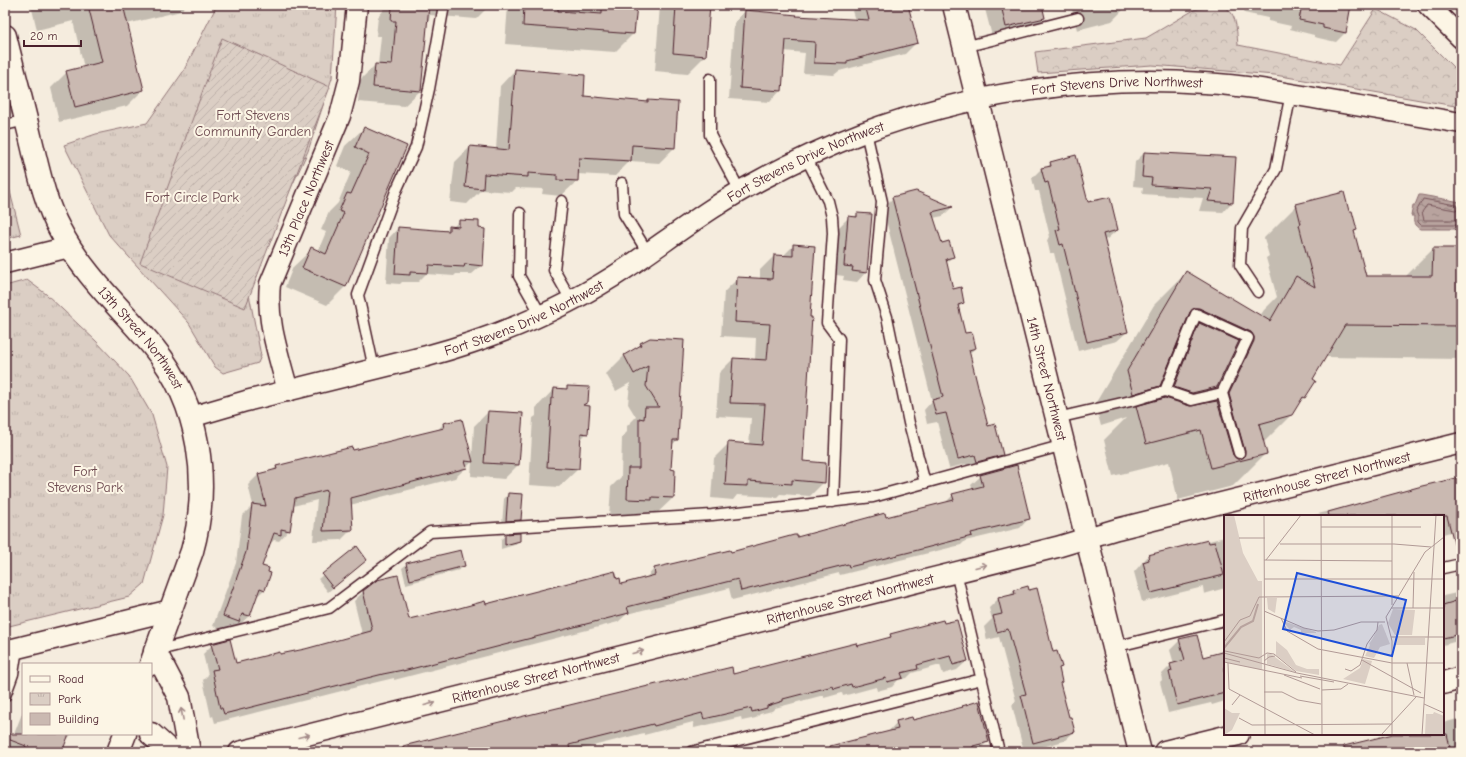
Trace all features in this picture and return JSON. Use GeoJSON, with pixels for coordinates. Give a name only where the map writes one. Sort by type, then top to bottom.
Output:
{"type":"FeatureCollection","features":[{"type":"Feature","properties":{"kind":"street","name":"13th Place Northwest"},"geometry":{"type":"LineString","coordinates":[[288,391],[269,314],[268,300],[270,284],[340,116],[349,81],[357,5]]}},
{"type":"Feature","properties":{"kind":"street","name":"14th Street Northwest"},"geometry":{"type":"LineString","coordinates":[[954,5],[1140,752]]}},
{"type":"Feature","properties":{"kind":"street"},"geometry":{"type":"LineString","coordinates":[[1428,5],[1461,38]]}},
{"type":"Feature","properties":{"kind":"street","name":"13th Street Northwest"},"geometry":{"type":"LineString","coordinates":[[5,36],[47,202],[59,229],[69,247],[97,284],[159,355],[178,384],[191,417],[200,459],[202,479],[200,515],[192,551],[153,657]]}},
{"type":"Feature","properties":{"kind":"street","name":"Fort Stevens Drive Northwest"},"geometry":{"type":"LineString","coordinates":[[191,417],[246,401],[451,350],[498,333],[541,315],[605,281],[703,214],[740,191],[806,157],[866,132],[914,116],[978,99],[1055,87],[1136,82],[1205,83],[1250,87],[1291,93],[1461,122]]}},
{"type":"Feature","properties":{"kind":"street"},"geometry":{"type":"LineString","coordinates":[[5,263],[69,247]]}},
{"type":"Feature","properties":{"kind":"street","name":"Rittenhouse Street Northwest"},"geometry":{"type":"LineString","coordinates":[[239,752],[956,572],[1461,443]]}},
{"type":"Feature","properties":{"kind":"street"},"geometry":{"type":"LineString","coordinates":[[11,649],[171,610]]}},
{"type":"Feature","properties":{"kind":"street"},"geometry":{"type":"LineString","coordinates":[[153,657],[179,697],[189,752]]}},
{"type":"Feature","properties":{"kind":"street"},"geometry":{"type":"LineString","coordinates":[[1444,683],[1461,678]]}},
{"type":"Feature","properties":{"kind":"street"},"geometry":{"type":"LineString","coordinates":[[118,752],[125,735]]}},
{"type":"Feature","properties":{"kind":"street"},"geometry":{"type":"LineString","coordinates":[[152,735],[171,752]]}},
{"type":"Feature","properties":{"kind":"street"},"geometry":{"type":"LineString","coordinates":[[1165,752],[1234,735]]}},
{"type":"Feature","properties":{"kind":"lane"},"geometry":{"type":"LineString","coordinates":[[374,369],[358,295],[396,191],[416,147],[429,89],[444,5]]}},
{"type":"Feature","properties":{"kind":"lane"},"geometry":{"type":"LineString","coordinates":[[964,47],[1078,18]]}},
{"type":"Feature","properties":{"kind":"lane"},"geometry":{"type":"LineString","coordinates":[[710,79],[710,135],[740,191]]}},
{"type":"Feature","properties":{"kind":"lane"},"geometry":{"type":"LineString","coordinates":[[1258,292],[1240,265],[1242,228],[1276,169],[1291,93]]}},
{"type":"Feature","properties":{"kind":"lane"},"geometry":{"type":"LineString","coordinates":[[5,125],[26,120]]}},
{"type":"Feature","properties":{"kind":"lane"},"geometry":{"type":"LineString","coordinates":[[866,132],[882,202],[875,280],[888,318],[909,423],[925,483]]}},
{"type":"Feature","properties":{"kind":"lane"},"geometry":{"type":"LineString","coordinates":[[806,157],[828,201],[832,217],[833,233],[827,323],[839,339],[833,502]]}},
{"type":"Feature","properties":{"kind":"lane"},"geometry":{"type":"LineString","coordinates":[[622,183],[624,214],[648,253]]}},
{"type":"Feature","properties":{"kind":"lane"},"geometry":{"type":"LineString","coordinates":[[562,201],[554,270],[571,300]]}},
{"type":"Feature","properties":{"kind":"lane"},"geometry":{"type":"LineString","coordinates":[[520,213],[519,276],[541,315]]}},
{"type":"Feature","properties":{"kind":"lane"},"geometry":{"type":"LineString","coordinates":[[1165,390],[1196,314],[1248,338],[1222,393],[1238,453]]}},
{"type":"Feature","properties":{"kind":"lane"},"geometry":{"type":"LineString","coordinates":[[1057,418],[1135,400],[1165,390],[1192,400],[1222,393]]}},
{"type":"Feature","properties":{"kind":"lane"},"geometry":{"type":"LineString","coordinates":[[153,657],[329,608],[430,532],[712,515],[872,497],[1064,446]]}},
{"type":"Feature","properties":{"kind":"lane"},"geometry":{"type":"LineString","coordinates":[[1444,568],[1461,564]]}},
{"type":"Feature","properties":{"kind":"lane"},"geometry":{"type":"LineString","coordinates":[[956,572],[999,752]]}},
{"type":"Feature","properties":{"kind":"lane"},"geometry":{"type":"LineString","coordinates":[[1114,647],[1224,620]]}},
{"type":"Feature","properties":{"kind":"lane"},"geometry":{"type":"LineString","coordinates":[[5,696],[13,674],[11,649]]}},
{"type":"Feature","properties":{"kind":"lane"},"geometry":{"type":"LineString","coordinates":[[691,752],[982,679]]}},
{"type":"Feature","properties":{"kind":"green space","name":"Fort Circle Park"},"geometry":{"type":"Polygon","coordinates":[[[215,5],[337,5],[332,78],[308,151],[275,223],[248,289],[261,356],[258,363],[223,373],[215,367],[189,323],[109,235],[64,145],[96,134],[147,123],[183,72],[215,9],[215,5]]]}},
{"type":"Feature","properties":{"kind":"green space"},"geometry":{"type":"Polygon","coordinates":[[[1213,5],[1221,6],[1231,13],[1236,24],[1238,45],[1340,65],[1376,9],[1416,30],[1461,75],[1461,107],[1275,75],[1152,65],[1038,73],[1035,52],[1146,38],[1194,10],[1213,5]]]}},
{"type":"Feature","properties":{"kind":"green space","name":"Fort Stevens Community Garden"},"geometry":{"type":"Polygon","coordinates":[[[222,38],[330,87],[245,308],[140,263],[222,38]]]}},
{"type":"Feature","properties":{"kind":"green space"},"geometry":{"type":"Polygon","coordinates":[[[5,172],[21,235],[5,239],[5,172]]]}},
{"type":"Feature","properties":{"kind":"green space","name":"Fort Stevens Park"},"geometry":{"type":"Polygon","coordinates":[[[27,280],[46,294],[96,341],[129,376],[152,415],[167,467],[163,515],[144,584],[129,597],[5,627],[5,286],[27,280]]]}},
{"type":"Feature","properties":{"kind":"water"},"geometry":{"type":"Polygon","coordinates":[[[1419,195],[1461,202],[1461,229],[1418,228],[1414,224],[1414,216],[1411,216],[1413,205],[1415,205],[1419,195]]]}},
{"type":"Feature","properties":{"kind":"building"},"geometry":{"type":"Polygon","coordinates":[[[88,5],[123,5],[144,90],[75,107],[66,71],[102,62],[88,5]]]}},
{"type":"Feature","properties":{"kind":"building"},"geometry":{"type":"Polygon","coordinates":[[[392,5],[429,5],[421,91],[373,87],[375,64],[392,65],[396,21],[391,21],[392,5]]]}},
{"type":"Feature","properties":{"kind":"building"},"geometry":{"type":"Polygon","coordinates":[[[524,5],[558,5],[558,11],[602,14],[602,5],[637,5],[634,34],[523,26],[524,5]]]}},
{"type":"Feature","properties":{"kind":"building"},"geometry":{"type":"Polygon","coordinates":[[[676,5],[710,5],[706,56],[673,53],[676,5]]]}},
{"type":"Feature","properties":{"kind":"building"},"geometry":{"type":"Polygon","coordinates":[[[865,5],[908,5],[918,43],[847,61],[847,64],[814,63],[815,42],[786,40],[782,91],[740,88],[745,10],[797,15],[796,16],[869,20],[865,5]]]}},
{"type":"Feature","properties":{"kind":"building"},"geometry":{"type":"Polygon","coordinates":[[[1001,5],[1042,5],[1045,18],[1006,27],[1001,5]]]}},
{"type":"Feature","properties":{"kind":"building"},"geometry":{"type":"Polygon","coordinates":[[[1302,5],[1351,5],[1346,33],[1323,28],[1323,25],[1299,20],[1302,5]]]}},
{"type":"Feature","properties":{"kind":"building"},"geometry":{"type":"Polygon","coordinates":[[[515,69],[585,75],[584,96],[648,102],[648,100],[678,102],[675,148],[632,145],[631,161],[579,158],[578,181],[557,180],[557,175],[528,173],[528,177],[484,174],[483,189],[465,187],[470,146],[509,150],[515,69]]]}},
{"type":"Feature","properties":{"kind":"building"},"geometry":{"type":"Polygon","coordinates":[[[364,127],[407,146],[346,287],[302,268],[311,247],[326,254],[344,213],[339,211],[347,193],[351,194],[369,154],[355,147],[364,127]]]}},
{"type":"Feature","properties":{"kind":"building"},"geometry":{"type":"Polygon","coordinates":[[[1144,152],[1236,157],[1233,203],[1208,201],[1212,189],[1151,185],[1152,178],[1142,177],[1144,152]]]}},
{"type":"Feature","properties":{"kind":"building"},"geometry":{"type":"Polygon","coordinates":[[[1076,155],[1088,202],[1110,197],[1118,230],[1103,234],[1128,332],[1087,342],[1063,244],[1060,245],[1056,230],[1060,229],[1048,182],[1045,183],[1041,168],[1051,166],[1050,162],[1076,155]]]}},
{"type":"Feature","properties":{"kind":"building"},"geometry":{"type":"Polygon","coordinates":[[[916,191],[953,207],[932,212],[942,243],[949,241],[954,257],[946,259],[953,289],[961,287],[964,303],[958,305],[965,333],[972,332],[976,348],[969,350],[978,387],[988,426],[995,424],[1003,455],[977,462],[975,455],[958,459],[946,413],[936,415],[932,400],[943,397],[892,197],[916,191]]]}},
{"type":"Feature","properties":{"kind":"building"},"geometry":{"type":"Polygon","coordinates":[[[1344,192],[1349,211],[1352,211],[1357,230],[1354,231],[1366,276],[1432,276],[1433,248],[1461,248],[1461,326],[1345,325],[1313,379],[1316,381],[1305,398],[1303,397],[1292,415],[1259,424],[1267,454],[1211,468],[1201,430],[1146,444],[1136,406],[1165,398],[1190,406],[1217,401],[1233,455],[1238,459],[1244,457],[1245,451],[1229,394],[1254,341],[1254,337],[1251,332],[1199,308],[1195,308],[1190,312],[1160,386],[1133,394],[1127,371],[1186,271],[1270,321],[1296,276],[1315,287],[1299,225],[1301,224],[1296,204],[1344,192]]]}},
{"type":"Feature","properties":{"kind":"building"},"geometry":{"type":"Polygon","coordinates":[[[857,213],[872,214],[867,273],[852,271],[853,267],[844,266],[848,216],[857,217],[857,213]]]}},
{"type":"Feature","properties":{"kind":"building"},"geometry":{"type":"Polygon","coordinates":[[[459,220],[479,221],[479,228],[485,229],[483,266],[465,264],[464,267],[429,265],[428,273],[410,272],[410,275],[395,274],[398,227],[449,231],[449,226],[459,227],[459,220]]]}},
{"type":"Feature","properties":{"kind":"building"},"geometry":{"type":"Polygon","coordinates":[[[793,244],[815,246],[803,461],[826,463],[825,483],[792,480],[792,484],[748,481],[748,486],[725,485],[728,442],[762,445],[765,404],[730,403],[733,358],[767,360],[770,324],[735,322],[737,277],[772,279],[774,255],[793,256],[793,244]]]}},
{"type":"Feature","properties":{"kind":"building"},"geometry":{"type":"Polygon","coordinates":[[[1199,323],[1239,341],[1217,387],[1192,393],[1174,387],[1199,323]]]}},
{"type":"Feature","properties":{"kind":"building"},"geometry":{"type":"Polygon","coordinates":[[[650,338],[684,340],[678,440],[673,440],[671,469],[675,470],[674,498],[652,497],[652,500],[627,499],[628,468],[639,468],[639,418],[644,419],[645,407],[659,407],[646,386],[648,366],[634,374],[624,355],[641,345],[640,343],[650,338]]]}},
{"type":"Feature","properties":{"kind":"building"},"geometry":{"type":"Polygon","coordinates":[[[567,386],[589,387],[588,402],[583,405],[590,406],[588,434],[581,433],[579,469],[547,467],[551,398],[553,398],[554,388],[567,389],[567,386]]]}},
{"type":"Feature","properties":{"kind":"building"},"geometry":{"type":"Polygon","coordinates":[[[488,411],[523,413],[519,465],[484,463],[488,411]]]}},
{"type":"Feature","properties":{"kind":"building"},"geometry":{"type":"Polygon","coordinates":[[[462,419],[473,462],[465,461],[467,468],[351,498],[353,530],[323,531],[327,490],[295,498],[290,531],[281,529],[281,535],[274,533],[262,566],[269,568],[268,572],[271,573],[265,590],[260,588],[250,616],[242,614],[239,622],[223,616],[246,552],[252,504],[266,506],[258,474],[277,469],[276,466],[352,447],[353,450],[444,428],[443,423],[462,419]]]}},
{"type":"Feature","properties":{"kind":"building"},"geometry":{"type":"Polygon","coordinates":[[[1017,465],[1030,519],[971,533],[972,536],[910,552],[849,567],[848,564],[741,591],[738,579],[627,607],[629,613],[403,671],[383,674],[224,714],[222,708],[220,708],[212,670],[218,669],[211,644],[230,639],[236,663],[280,652],[280,654],[305,649],[371,631],[372,629],[363,591],[377,580],[398,575],[409,619],[485,601],[486,604],[615,571],[617,579],[620,578],[621,584],[655,575],[654,568],[730,550],[731,552],[794,535],[797,535],[797,537],[885,513],[886,517],[954,500],[952,494],[983,486],[980,475],[1017,465]]]}},
{"type":"Feature","properties":{"kind":"building"},"geometry":{"type":"Polygon","coordinates":[[[1461,477],[1461,551],[1456,551],[1447,516],[1444,515],[1329,515],[1328,512],[1422,486],[1461,477]]]}},
{"type":"Feature","properties":{"kind":"building"},"geometry":{"type":"Polygon","coordinates":[[[508,493],[523,494],[521,520],[506,521],[508,493]]]}},
{"type":"Feature","properties":{"kind":"building"},"geometry":{"type":"Polygon","coordinates":[[[520,533],[520,541],[505,545],[505,534],[520,533]]]}},
{"type":"Feature","properties":{"kind":"building"},"geometry":{"type":"Polygon","coordinates":[[[1208,540],[1209,543],[1215,542],[1224,575],[1151,593],[1143,562],[1149,560],[1148,555],[1208,540]]]}},
{"type":"Feature","properties":{"kind":"building"},"geometry":{"type":"Polygon","coordinates":[[[357,546],[367,560],[333,588],[322,574],[357,546]]]}},
{"type":"Feature","properties":{"kind":"building"},"geometry":{"type":"Polygon","coordinates":[[[461,550],[465,566],[410,580],[406,563],[461,550]]]}},
{"type":"Feature","properties":{"kind":"building"},"geometry":{"type":"Polygon","coordinates":[[[1028,586],[1029,590],[1037,588],[1053,652],[1057,651],[1062,667],[1059,668],[1062,682],[1060,683],[1069,717],[1071,717],[1075,732],[1033,743],[1021,695],[1026,694],[1008,629],[997,632],[993,616],[1002,614],[998,598],[1015,594],[1014,590],[1028,586]]]}},
{"type":"Feature","properties":{"kind":"building"},"geometry":{"type":"Polygon","coordinates":[[[1456,601],[1461,619],[1461,634],[1444,638],[1444,605],[1456,601]]]}},
{"type":"Feature","properties":{"kind":"building"},"geometry":{"type":"Polygon","coordinates":[[[943,620],[944,623],[957,620],[968,661],[953,665],[950,656],[917,665],[918,669],[901,673],[903,678],[887,682],[886,678],[852,687],[851,684],[834,689],[833,686],[783,699],[783,701],[767,706],[767,708],[752,712],[751,708],[704,719],[702,713],[654,726],[653,724],[569,745],[570,752],[403,752],[403,746],[524,716],[732,667],[733,674],[856,643],[857,646],[891,637],[890,634],[943,620]]]}},
{"type":"Feature","properties":{"kind":"building"},"geometry":{"type":"Polygon","coordinates":[[[1197,635],[1203,657],[1224,651],[1224,693],[1177,705],[1169,672],[1172,671],[1170,664],[1185,660],[1179,639],[1197,635]]]}},
{"type":"Feature","properties":{"kind":"building"},"geometry":{"type":"Polygon","coordinates":[[[979,701],[989,742],[973,746],[973,748],[958,752],[831,752],[830,746],[898,729],[896,721],[912,717],[913,720],[963,707],[962,706],[979,701]]]}},
{"type":"Feature","properties":{"kind":"building"},"geometry":{"type":"Polygon","coordinates":[[[5,734],[69,735],[62,752],[24,752],[26,746],[5,738],[5,734]]]}},
{"type":"Feature","properties":{"kind":"building"},"geometry":{"type":"Polygon","coordinates":[[[1447,734],[1450,747],[1439,750],[1439,752],[1344,752],[1344,746],[1389,735],[1447,734]]]}}]}
